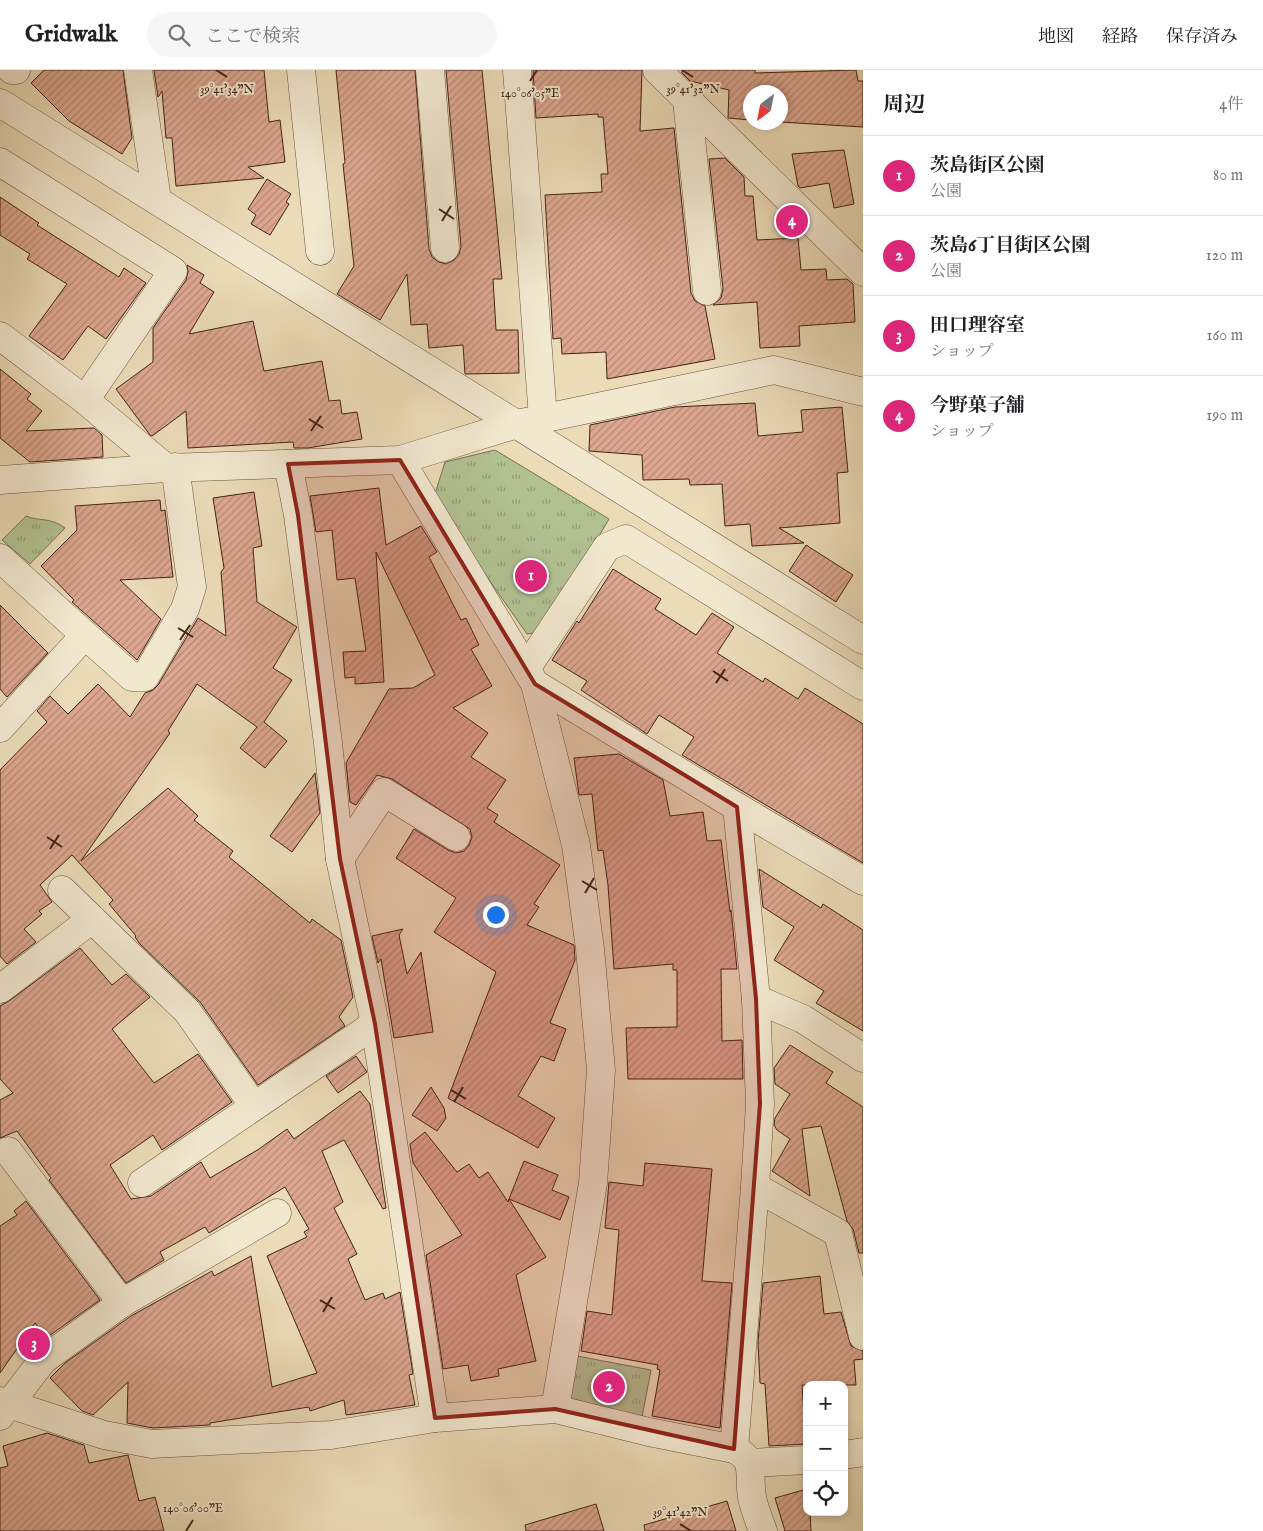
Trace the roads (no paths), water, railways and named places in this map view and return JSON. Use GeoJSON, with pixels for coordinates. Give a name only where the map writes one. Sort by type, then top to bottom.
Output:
{"type":"FeatureCollection","features":[{"type":"Feature","properties":{"kind":"street"},"geometry":{"type":"LineString","coordinates":[[138,70],[157,200]]}},
{"type":"Feature","properties":{"kind":"street"},"geometry":{"type":"LineString","coordinates":[[301,70],[320,251]]}},
{"type":"Feature","properties":{"kind":"street"},"geometry":{"type":"LineString","coordinates":[[430,70],[445,248]]}},
{"type":"Feature","properties":{"kind":"street"},"geometry":{"type":"LineString","coordinates":[[517,70],[530,421]]}},
{"type":"Feature","properties":{"kind":"street"},"geometry":{"type":"LineString","coordinates":[[657,70],[863,272]]}},
{"type":"Feature","properties":{"kind":"street"},"geometry":{"type":"LineString","coordinates":[[687,100],[708,291]]}},
{"type":"Feature","properties":{"kind":"street"},"geometry":{"type":"LineString","coordinates":[[0,103],[157,200],[530,421],[863,640]]}},
{"type":"Feature","properties":{"kind":"street"},"geometry":{"type":"LineString","coordinates":[[0,162],[173,272],[85,400]]}},
{"type":"Feature","properties":{"kind":"street"},"geometry":{"type":"LineString","coordinates":[[0,336],[171,467],[192,587],[185,609],[145,677],[132,677],[0,558]]}},
{"type":"Feature","properties":{"kind":"street"},"geometry":{"type":"LineString","coordinates":[[0,480],[171,467],[400,460],[530,421],[774,370],[863,392]]}},
{"type":"Feature","properties":{"kind":"street"},"geometry":{"type":"LineString","coordinates":[[400,460],[530,676],[576,845],[590,949],[601,1070],[593,1183],[555,1409]]}},
{"type":"Feature","properties":{"kind":"street"},"geometry":{"type":"LineString","coordinates":[[288,464],[298,515],[306,574],[328,743],[340,859],[375,1024],[435,1418]]}},
{"type":"Feature","properties":{"kind":"street"},"geometry":{"type":"LineString","coordinates":[[530,676],[607,547],[626,539],[863,686]]}},
{"type":"Feature","properties":{"kind":"street"},"geometry":{"type":"LineString","coordinates":[[0,728],[85,635]]}},
{"type":"Feature","properties":{"kind":"street"},"geometry":{"type":"LineString","coordinates":[[530,676],[737,807],[863,881]]}},
{"type":"Feature","properties":{"kind":"street"},"geometry":{"type":"LineString","coordinates":[[340,859],[384,792],[456,837]]}},
{"type":"Feature","properties":{"kind":"street"},"geometry":{"type":"LineString","coordinates":[[737,807],[756,999],[760,1104],[742,1456],[763,1531]]}},
{"type":"Feature","properties":{"kind":"street"},"geometry":{"type":"LineString","coordinates":[[62,890],[187,1011],[254,1106]]}},
{"type":"Feature","properties":{"kind":"street"},"geometry":{"type":"LineString","coordinates":[[0,989],[92,919]]}},
{"type":"Feature","properties":{"kind":"street"},"geometry":{"type":"LineString","coordinates":[[756,999],[803,1019],[863,1058]]}},
{"type":"Feature","properties":{"kind":"street"},"geometry":{"type":"LineString","coordinates":[[142,1183],[375,1024]]}},
{"type":"Feature","properties":{"kind":"street"},"geometry":{"type":"LineString","coordinates":[[8,1151],[122,1303]]}},
{"type":"Feature","properties":{"kind":"street"},"geometry":{"type":"LineString","coordinates":[[755,1188],[838,1233],[863,1336]]}},
{"type":"Feature","properties":{"kind":"street"},"geometry":{"type":"LineString","coordinates":[[277,1213],[122,1303],[43,1360],[3,1408],[104,1435],[152,1444],[331,1435],[435,1418],[555,1409],[742,1456],[803,1460]]}},
{"type":"Feature","properties":{"kind":"street"},"geometry":{"type":"LineString","coordinates":[[848,1454],[863,1452]]}},
{"type":"Feature","properties":{"kind":"place","name":"今野菓子舗"},"geometry":{"type":"Point","coordinates":[792,221]}},
{"type":"Feature","properties":{"kind":"place","name":"茨島街区公園"},"geometry":{"type":"Point","coordinates":[531,576]}},
{"type":"Feature","properties":{"kind":"place","name":"田口理容室"},"geometry":{"type":"Point","coordinates":[34,1344]}},
{"type":"Feature","properties":{"kind":"place","name":"茨島6丁目街区公園"},"geometry":{"type":"Point","coordinates":[609,1387]}}]}
